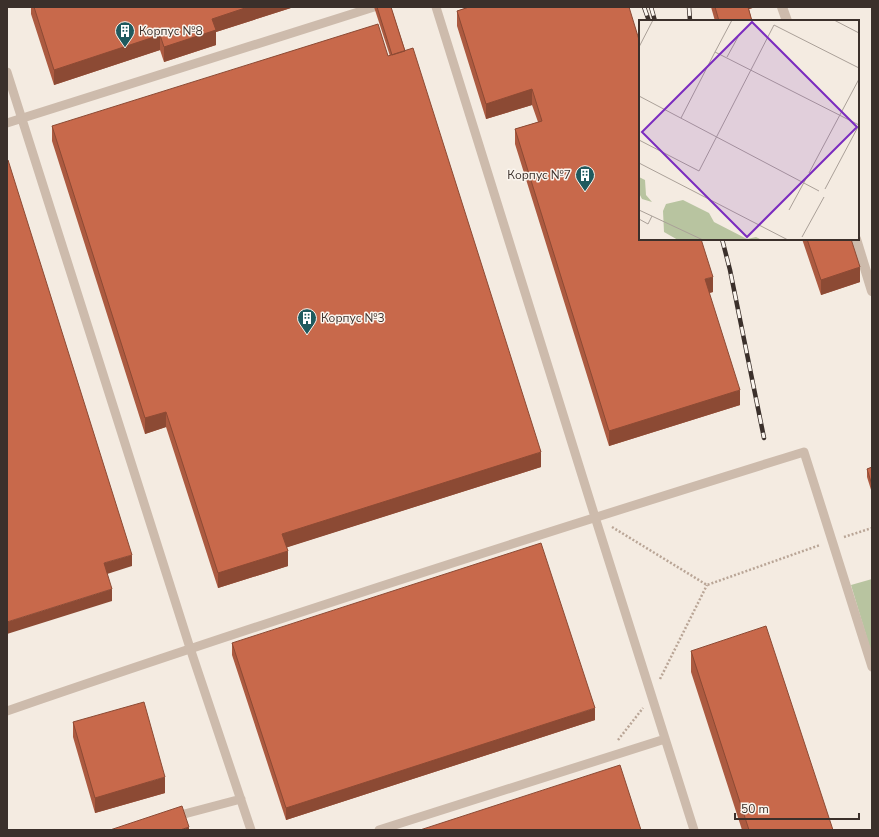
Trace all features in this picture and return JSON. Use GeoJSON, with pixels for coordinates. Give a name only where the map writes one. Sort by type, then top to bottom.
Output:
{"type":"FeatureCollection","features":[{"type":"Feature","properties":{"kind":"street"},"geometry":{"type":"LineString","coordinates":[[782,7],[787,20]]}},
{"type":"Feature","properties":{"kind":"street"},"geometry":{"type":"LineString","coordinates":[[856,240],[872,291]]}},
{"type":"Feature","properties":{"kind":"lane"},"geometry":{"type":"LineString","coordinates":[[7,123],[374,7]]}},
{"type":"Feature","properties":{"kind":"lane"},"geometry":{"type":"LineString","coordinates":[[436,7],[694,830]]}},
{"type":"Feature","properties":{"kind":"lane"},"geometry":{"type":"LineString","coordinates":[[7,72],[190,648],[251,830]]}},
{"type":"Feature","properties":{"kind":"lane"},"geometry":{"type":"LineString","coordinates":[[7,711],[190,648],[595,517],[804,452],[872,667]]}},
{"type":"Feature","properties":{"kind":"lane"},"geometry":{"type":"LineString","coordinates":[[379,830],[665,739]]}},
{"type":"Feature","properties":{"kind":"lane"},"geometry":{"type":"LineString","coordinates":[[167,818],[241,799]]}},
{"type":"Feature","properties":{"kind":"path"},"geometry":{"type":"LineString","coordinates":[[595,517],[707,585],[872,528]]}},
{"type":"Feature","properties":{"kind":"green space"},"geometry":{"type":"Polygon","coordinates":[[[872,579],[872,655],[851,585],[872,579]]]}},
{"type":"Feature","properties":{"kind":"building","name":"Корпус №8"},"geometry":{"type":"Polygon","coordinates":[[[34,7],[248,7],[212,19],[216,30],[164,47],[160,35],[54,70],[34,7]]]}},
{"type":"Feature","properties":{"kind":"building"},"geometry":{"type":"Polygon","coordinates":[[[377,7],[391,7],[405,51],[392,55],[377,7]]]}},
{"type":"Feature","properties":{"kind":"building","name":"Корпус №7"},"geometry":{"type":"Polygon","coordinates":[[[469,7],[629,7],[639,40],[639,240],[701,240],[713,277],[705,279],[740,390],[609,431],[515,129],[542,121],[532,89],[486,104],[457,11],[469,7]]]}},
{"type":"Feature","properties":{"kind":"building"},"geometry":{"type":"Polygon","coordinates":[[[715,7],[748,7],[752,20],[719,20],[715,7]]]}},
{"type":"Feature","properties":{"kind":"building","name":"Корпус №3"},"geometry":{"type":"Polygon","coordinates":[[[378,24],[388,56],[413,48],[541,452],[282,534],[288,551],[218,573],[166,412],[145,418],[52,126],[378,24]]]}},
{"type":"Feature","properties":{"kind":"building"},"geometry":{"type":"Polygon","coordinates":[[[7,160],[132,555],[104,563],[112,589],[7,622],[7,160]]]}},
{"type":"Feature","properties":{"kind":"building"},"geometry":{"type":"Polygon","coordinates":[[[807,240],[851,240],[860,267],[821,280],[807,240]]]}},
{"type":"Feature","properties":{"kind":"building"},"geometry":{"type":"Polygon","coordinates":[[[872,467],[872,485],[867,469],[872,467]]]}},
{"type":"Feature","properties":{"kind":"building"},"geometry":{"type":"Polygon","coordinates":[[[541,543],[595,708],[286,808],[232,643],[541,543]]]}},
{"type":"Feature","properties":{"kind":"building"},"geometry":{"type":"Polygon","coordinates":[[[766,626],[833,830],[749,830],[691,651],[766,626]]]}},
{"type":"Feature","properties":{"kind":"building"},"geometry":{"type":"Polygon","coordinates":[[[144,702],[165,777],[95,798],[73,722],[144,702]]]}},
{"type":"Feature","properties":{"kind":"building"},"geometry":{"type":"Polygon","coordinates":[[[620,765],[641,830],[420,830],[620,765]]]}},
{"type":"Feature","properties":{"kind":"building"},"geometry":{"type":"Polygon","coordinates":[[[182,806],[189,827],[180,830],[110,830],[182,806]]]}},
{"type":"Feature","properties":{"kind":"railway"},"geometry":{"type":"LineString","coordinates":[[644,7],[649,20]]}},
{"type":"Feature","properties":{"kind":"railway"},"geometry":{"type":"LineString","coordinates":[[651,7],[655,20]]}},
{"type":"Feature","properties":{"kind":"railway"},"geometry":{"type":"LineString","coordinates":[[689,7],[690,20]]}},
{"type":"Feature","properties":{"kind":"railway"},"geometry":{"type":"LineString","coordinates":[[722,240],[730,270],[764,438]]}},
{"type":"Feature","properties":{"kind":"place","name":"Корпус №8"},"geometry":{"type":"Point","coordinates":[125,48]}},
{"type":"Feature","properties":{"kind":"place","name":"Корпус №7"},"geometry":{"type":"Point","coordinates":[585,192]}},
{"type":"Feature","properties":{"kind":"place","name":"Корпус №3"},"geometry":{"type":"Point","coordinates":[307,335]}}]}
